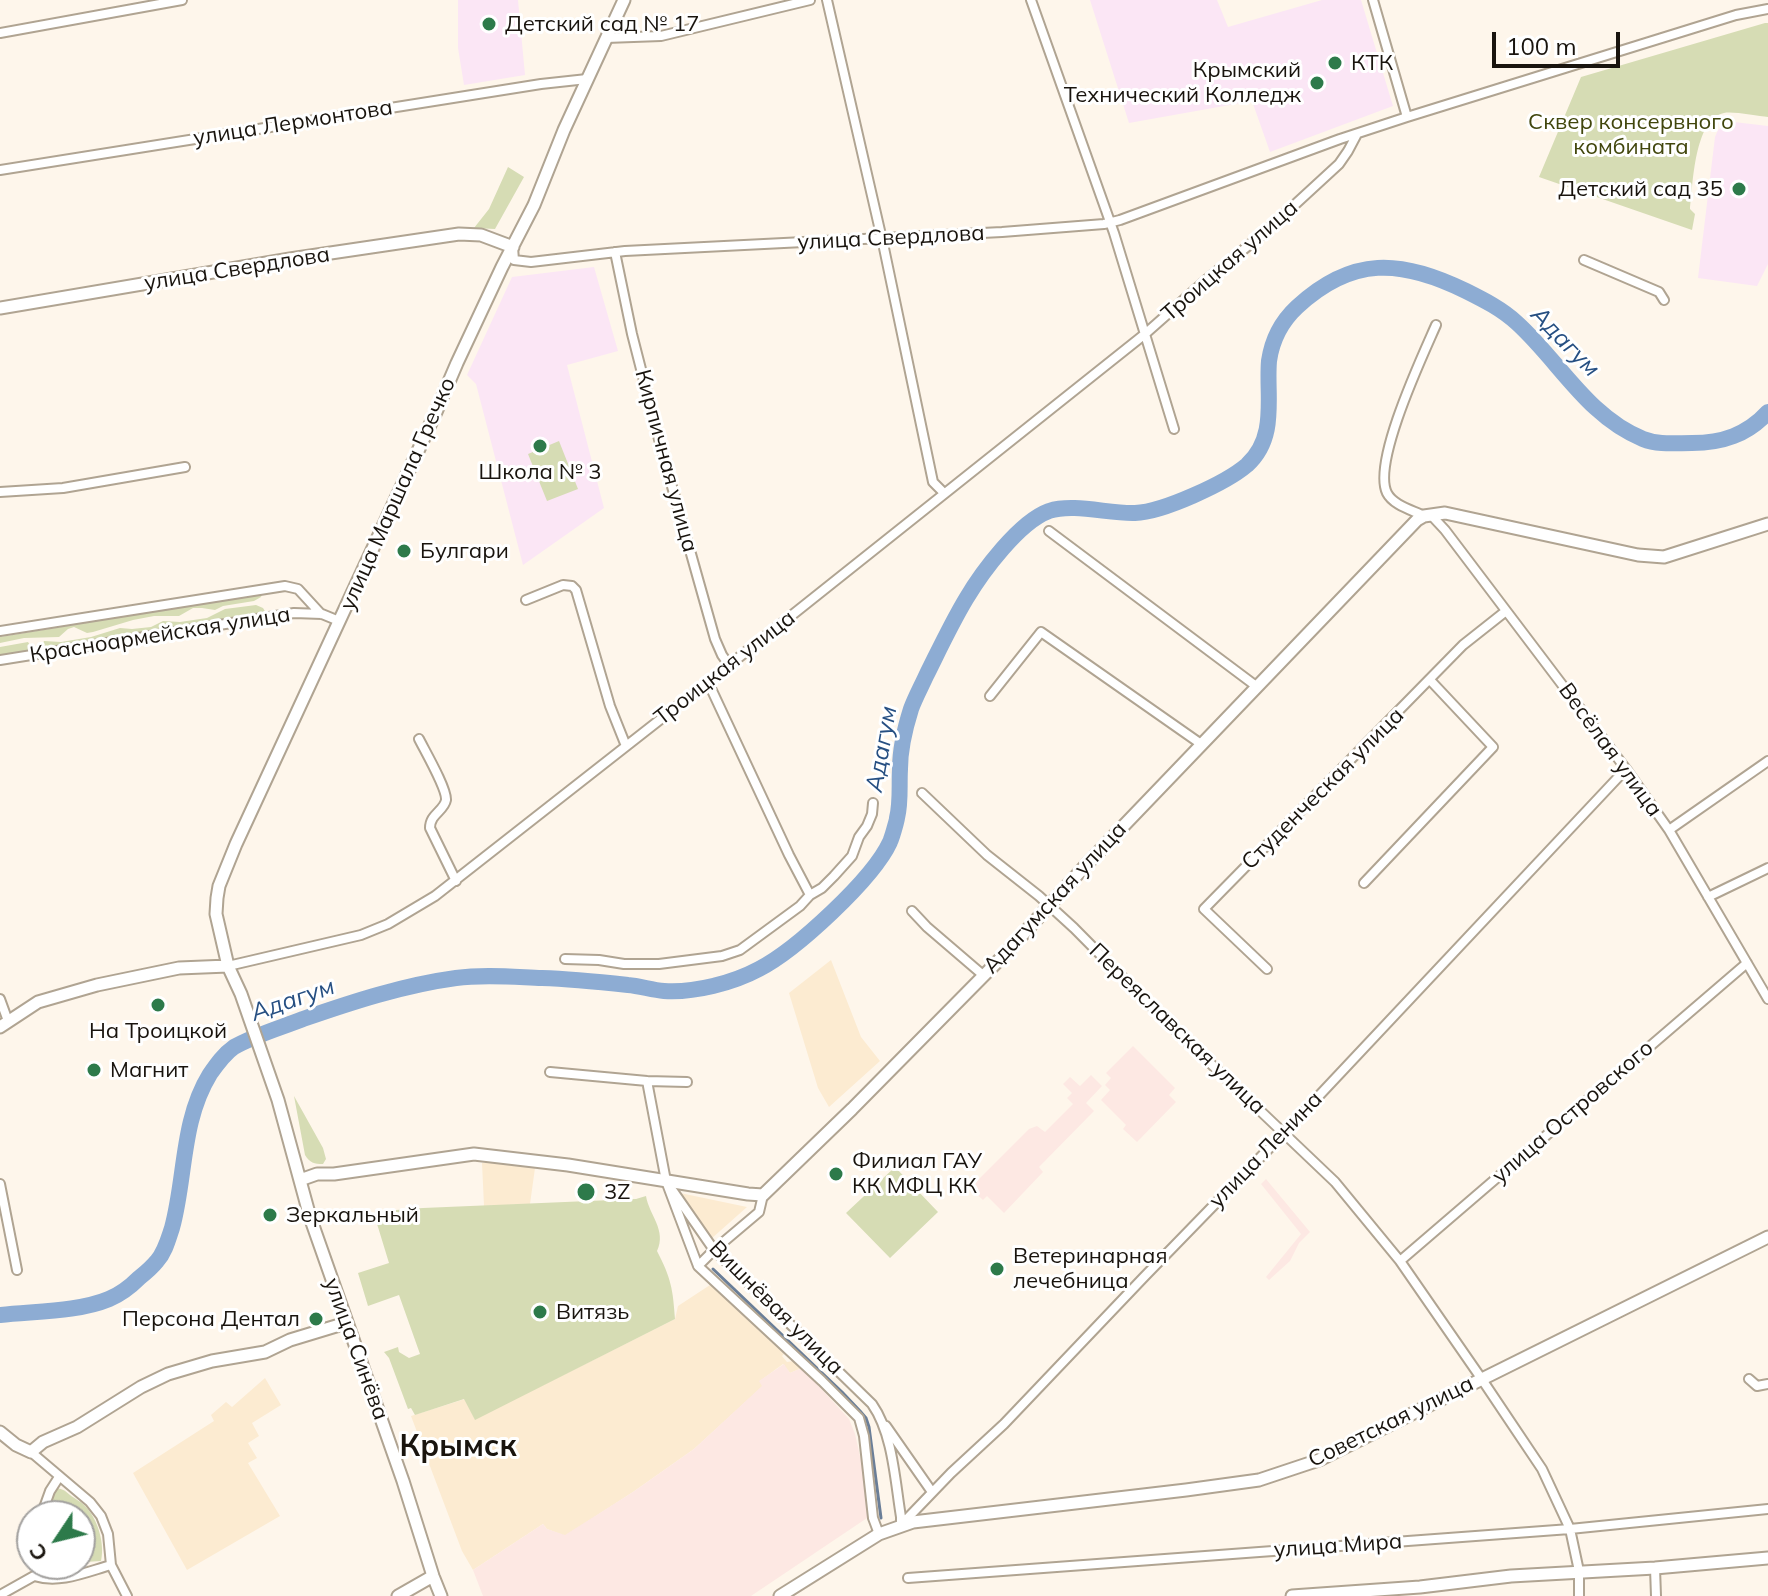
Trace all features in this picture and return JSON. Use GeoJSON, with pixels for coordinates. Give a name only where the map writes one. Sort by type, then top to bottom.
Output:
{"type":"FeatureCollection","features":[{"type":"Feature","properties":{"kind":"main road","name":"улица Маршала Гречко"},"geometry":{"type":"LineString","coordinates":[[278,1100],[228,966],[216,914],[219,886],[457,363],[534,205],[564,130],[624,0]]}},
{"type":"Feature","properties":{"kind":"main road","name":"улица Свердлова"},"geometry":{"type":"LineString","coordinates":[[0,308],[459,234],[481,235],[513,247]]}},
{"type":"Feature","properties":{"kind":"main road"},"geometry":{"type":"LineString","coordinates":[[1427,515],[1445,513],[1638,555],[1664,557],[1768,524]]}},
{"type":"Feature","properties":{"kind":"main road","name":"Адагумская улица"},"geometry":{"type":"LineString","coordinates":[[763,1195],[983,975],[1256,686],[1417,520],[1427,515]]}},
{"type":"Feature","properties":{"kind":"main road","name":"Троицкая улица"},"geometry":{"type":"LineString","coordinates":[[4,1024],[38,1002],[97,985],[179,968],[228,966]]}},
{"type":"Feature","properties":{"kind":"main road","name":"улица Синёва"},"geometry":{"type":"LineString","coordinates":[[278,1100],[310,1217],[441,1596]]}},
{"type":"Feature","properties":{"kind":"main road"},"geometry":{"type":"LineString","coordinates":[[300,1180],[317,1174],[474,1154],[538,1160],[763,1195]]}},
{"type":"Feature","properties":{"kind":"main road","name":"Советская улица"},"geometry":{"type":"LineString","coordinates":[[896,1527],[913,1522],[1259,1480],[1319,1460],[1768,1237]]}},
{"type":"Feature","properties":{"kind":"main road"},"geometry":{"type":"LineString","coordinates":[[0,1432],[31,1452],[43,1442],[77,1427],[168,1374],[212,1361],[265,1352],[290,1340],[346,1323]]}},
{"type":"Feature","properties":{"kind":"main road","name":"улица Ленина"},"geometry":{"type":"LineString","coordinates":[[780,1596],[879,1534],[896,1527]]}},
{"type":"Feature","properties":{"kind":"main road"},"geometry":{"type":"LineString","coordinates":[[1292,1596],[1420,1587],[1511,1576],[1768,1558]]}},
{"type":"Feature","properties":{"kind":"main road"},"geometry":{"type":"LineString","coordinates":[[398,1596],[433,1576]]}},
{"type":"Feature","properties":{"kind":"street"},"geometry":{"type":"LineString","coordinates":[[0,33],[182,0]]}},
{"type":"Feature","properties":{"kind":"street"},"geometry":{"type":"LineString","coordinates":[[606,38],[661,36],[810,0]]}},
{"type":"Feature","properties":{"kind":"street"},"geometry":{"type":"LineString","coordinates":[[827,0],[933,482],[944,493]]}},
{"type":"Feature","properties":{"kind":"street"},"geometry":{"type":"LineString","coordinates":[[1031,0],[1110,223],[1174,429]]}},
{"type":"Feature","properties":{"kind":"street"},"geometry":{"type":"LineString","coordinates":[[1373,0],[1407,117]]}},
{"type":"Feature","properties":{"kind":"street","name":"улица Свердлова"},"geometry":{"type":"LineString","coordinates":[[513,247],[514,260],[521,261],[615,252],[1045,230],[1110,223],[1407,117],[1736,15],[1768,9]]}},
{"type":"Feature","properties":{"kind":"street","name":"улица Лермонтова"},"geometry":{"type":"LineString","coordinates":[[0,170],[587,79]]}},
{"type":"Feature","properties":{"kind":"street","name":"Троицкая улица"},"geometry":{"type":"LineString","coordinates":[[228,966],[376,930],[417,908],[456,881],[1145,334],[1264,233],[1339,164],[1357,134]]}},
{"type":"Feature","properties":{"kind":"street","name":"Кирпичная улица"},"geometry":{"type":"LineString","coordinates":[[615,252],[662,451],[715,639],[729,665]]}},
{"type":"Feature","properties":{"kind":"street"},"geometry":{"type":"LineString","coordinates":[[1584,260],[1659,292],[1664,300]]}},
{"type":"Feature","properties":{"kind":"street","name":"Весёлая улица"},"geometry":{"type":"LineString","coordinates":[[1436,325],[1389,440],[1384,483],[1390,498],[1427,515],[1445,530],[1626,769],[1669,830],[1747,963],[1764,982],[1768,999]]}},
{"type":"Feature","properties":{"kind":"street"},"geometry":{"type":"LineString","coordinates":[[0,492],[63,488],[185,467]]}},
{"type":"Feature","properties":{"kind":"street"},"geometry":{"type":"LineString","coordinates":[[1049,531],[1256,686]]}},
{"type":"Feature","properties":{"kind":"street"},"geometry":{"type":"LineString","coordinates":[[526,600],[563,585],[576,590],[610,706],[626,746]]}},
{"type":"Feature","properties":{"kind":"street","name":"Красноармейская улица"},"geometry":{"type":"LineString","coordinates":[[0,631],[285,586],[298,589],[322,614]]}},
{"type":"Feature","properties":{"kind":"street","name":"Студенческая улица"},"geometry":{"type":"LineString","coordinates":[[1267,969],[1204,909],[1463,645],[1506,611]]}},
{"type":"Feature","properties":{"kind":"street","name":"Красноармейская улица"},"geometry":{"type":"LineString","coordinates":[[0,660],[294,613],[322,614],[339,621]]}},
{"type":"Feature","properties":{"kind":"street"},"geometry":{"type":"LineString","coordinates":[[990,696],[1041,632],[1201,744]]}},
{"type":"Feature","properties":{"kind":"street"},"geometry":{"type":"LineString","coordinates":[[1364,883],[1493,747],[1430,680]]}},
{"type":"Feature","properties":{"kind":"street"},"geometry":{"type":"LineString","coordinates":[[708,682],[810,895]]}},
{"type":"Feature","properties":{"kind":"street"},"geometry":{"type":"LineString","coordinates":[[419,739],[446,800],[430,820],[430,828],[456,881]]}},
{"type":"Feature","properties":{"kind":"street"},"geometry":{"type":"LineString","coordinates":[[1669,830],[1768,761]]}},
{"type":"Feature","properties":{"kind":"street","name":"улица Ленина"},"geometry":{"type":"LineString","coordinates":[[896,1527],[1004,1424],[1283,1134],[1626,769]]}},
{"type":"Feature","properties":{"kind":"street","name":"Переяславская улица"},"geometry":{"type":"LineString","coordinates":[[922,793],[987,855],[1074,928],[1167,1022],[1335,1182],[1400,1261],[1542,1469],[1570,1529],[1579,1571],[1579,1595]]}},
{"type":"Feature","properties":{"kind":"street"},"geometry":{"type":"LineString","coordinates":[[565,959],[659,964],[722,956],[748,945],[822,888],[852,856],[872,814],[873,803]]}},
{"type":"Feature","properties":{"kind":"street"},"geometry":{"type":"LineString","coordinates":[[1708,897],[1768,868]]}},
{"type":"Feature","properties":{"kind":"street"},"geometry":{"type":"LineString","coordinates":[[912,911],[983,975]]}},
{"type":"Feature","properties":{"kind":"street","name":"улица Островского"},"geometry":{"type":"LineString","coordinates":[[1400,1261],[1747,963]]}},
{"type":"Feature","properties":{"kind":"street"},"geometry":{"type":"LineString","coordinates":[[0,999],[4,1024]]}},
{"type":"Feature","properties":{"kind":"street"},"geometry":{"type":"LineString","coordinates":[[550,1072],[687,1082]]}},
{"type":"Feature","properties":{"kind":"street"},"geometry":{"type":"LineString","coordinates":[[647,1081],[666,1181]]}},
{"type":"Feature","properties":{"kind":"street","name":"Вишнёвая улица"},"geometry":{"type":"LineString","coordinates":[[666,1181],[714,1250],[872,1404],[883,1422],[899,1504],[896,1527]]}},
{"type":"Feature","properties":{"kind":"street","name":"Вишнёвая улица"},"geometry":{"type":"LineString","coordinates":[[666,1181],[698,1266],[859,1418],[864,1436],[873,1518],[879,1534]]}},
{"type":"Feature","properties":{"kind":"street"},"geometry":{"type":"LineString","coordinates":[[0,1184],[17,1270]]}},
{"type":"Feature","properties":{"kind":"street"},"geometry":{"type":"LineString","coordinates":[[698,1266],[759,1212],[763,1195]]}},
{"type":"Feature","properties":{"kind":"street"},"geometry":{"type":"LineString","coordinates":[[1749,1379],[1757,1386],[1768,1384]]}},
{"type":"Feature","properties":{"kind":"street"},"geometry":{"type":"LineString","coordinates":[[883,1422],[932,1492]]}},
{"type":"Feature","properties":{"kind":"street"},"geometry":{"type":"LineString","coordinates":[[31,1452],[90,1502],[101,1516],[108,1534],[111,1565],[127,1596]]}},
{"type":"Feature","properties":{"kind":"street"},"geometry":{"type":"LineString","coordinates":[[47,1500],[59,1477]]}},
{"type":"Feature","properties":{"kind":"street","name":"улица Мира"},"geometry":{"type":"LineString","coordinates":[[908,1578],[1570,1529],[1768,1509]]}},
{"type":"Feature","properties":{"kind":"street"},"geometry":{"type":"LineString","coordinates":[[96,1569],[111,1565]]}},
{"type":"Feature","properties":{"kind":"street"},"geometry":{"type":"LineString","coordinates":[[1655,1568],[1656,1596]]}},
{"type":"Feature","properties":{"kind":"street"},"geometry":{"type":"LineString","coordinates":[[0,1595],[27,1580]]}},
{"type":"Feature","properties":{"kind":"shaded area","name":"Детский сад № 17"},"geometry":{"type":"Polygon","coordinates":[[[458,0],[518,0],[525,75],[464,85],[458,48],[458,0]]]}},
{"type":"Feature","properties":{"kind":"shaded area"},"geometry":{"type":"Polygon","coordinates":[[[1090,0],[1217,0],[1228,27],[1322,0],[1361,0],[1393,106],[1270,152],[1252,101],[1129,123],[1090,0]]]}},
{"type":"Feature","properties":{"kind":"shaded area","name":"Детский сад 35"},"geometry":{"type":"Polygon","coordinates":[[[1734,122],[1768,126],[1768,264],[1757,286],[1698,278],[1715,137],[1718,130],[1734,122]]]}},
{"type":"Feature","properties":{"kind":"shaded area","name":"Школа № 3"},"geometry":{"type":"Polygon","coordinates":[[[594,267],[618,351],[567,365],[604,508],[523,565],[476,384],[467,375],[512,277],[594,267]]]}},
{"type":"Feature","properties":{"kind":"shaded area"},"geometry":{"type":"Polygon","coordinates":[[[831,960],[861,1037],[880,1061],[829,1107],[818,1088],[789,993],[831,960]]]}},
{"type":"Feature","properties":{"kind":"shaded area"},"geometry":{"type":"Polygon","coordinates":[[[1133,1046],[1175,1088],[1169,1095],[1176,1102],[1137,1142],[1123,1129],[1126,1125],[1101,1100],[1110,1090],[1105,1085],[1111,1078],[1106,1073],[1133,1046]]]}},
{"type":"Feature","properties":{"kind":"shaded area"},"geometry":{"type":"Polygon","coordinates":[[[1091,1075],[1102,1086],[1086,1103],[1094,1111],[1039,1167],[1043,1172],[1004,1213],[987,1196],[983,1200],[970,1188],[1029,1129],[1037,1126],[1045,1132],[1073,1104],[1067,1098],[1072,1093],[1063,1084],[1070,1077],[1080,1086],[1091,1075]]]}},
{"type":"Feature","properties":{"kind":"shaded area"},"geometry":{"type":"Polygon","coordinates":[[[482,1163],[535,1168],[530,1204],[484,1206],[482,1163]]]}},
{"type":"Feature","properties":{"kind":"shaded area"},"geometry":{"type":"Polygon","coordinates":[[[1266,1179],[1310,1232],[1299,1243],[1290,1261],[1269,1280],[1266,1277],[1301,1234],[1261,1184],[1266,1179]]]}},
{"type":"Feature","properties":{"kind":"shaded area"},"geometry":{"type":"Polygon","coordinates":[[[680,1193],[747,1207],[711,1239],[680,1193]]]}},
{"type":"Feature","properties":{"kind":"shaded area"},"geometry":{"type":"Polygon","coordinates":[[[710,1285],[784,1354],[782,1356],[787,1362],[793,1361],[802,1368],[790,1373],[783,1364],[760,1381],[763,1386],[694,1449],[565,1536],[547,1529],[543,1524],[473,1570],[462,1551],[411,1416],[465,1399],[475,1419],[675,1319],[678,1306],[710,1285]]]}},
{"type":"Feature","properties":{"kind":"shaded area"},"geometry":{"type":"Polygon","coordinates":[[[784,1364],[790,1373],[802,1368],[849,1419],[873,1514],[751,1596],[483,1596],[473,1570],[543,1524],[547,1529],[565,1535],[633,1492],[694,1449],[762,1386],[759,1381],[784,1364]]]}},
{"type":"Feature","properties":{"kind":"shaded area"},"geometry":{"type":"Polygon","coordinates":[[[265,1378],[281,1405],[252,1423],[259,1436],[248,1443],[257,1458],[248,1463],[280,1516],[187,1570],[133,1473],[214,1421],[211,1415],[226,1402],[232,1407],[265,1378]]]}},
{"type":"Feature","properties":{"kind":"green space","name":"Сквер консервного комбината"},"geometry":{"type":"Polygon","coordinates":[[[1768,23],[1768,117],[1724,113],[1706,127],[1694,170],[1690,209],[1695,214],[1692,230],[1539,177],[1581,77],[1768,23]]]}},
{"type":"Feature","properties":{"kind":"green space"},"geometry":{"type":"Polygon","coordinates":[[[508,167],[524,177],[495,229],[474,228],[489,209],[508,167]]]}},
{"type":"Feature","properties":{"kind":"green space"},"geometry":{"type":"Polygon","coordinates":[[[559,441],[578,489],[547,501],[528,454],[559,441]]]}},
{"type":"Feature","properties":{"kind":"green space"},"geometry":{"type":"Polygon","coordinates":[[[262,594],[254,601],[215,610],[193,608],[179,616],[154,616],[93,632],[87,633],[74,627],[59,637],[24,638],[0,643],[0,637],[262,594]]]}},
{"type":"Feature","properties":{"kind":"green space"},"geometry":{"type":"Polygon","coordinates":[[[256,605],[266,613],[0,657],[0,647],[28,642],[32,647],[39,648],[44,641],[61,642],[120,628],[151,627],[163,621],[207,618],[225,609],[256,605]]]}},
{"type":"Feature","properties":{"kind":"green space"},"geometry":{"type":"Polygon","coordinates":[[[294,1096],[323,1148],[326,1159],[323,1164],[312,1162],[305,1155],[294,1096]]]}},
{"type":"Feature","properties":{"kind":"green space"},"geometry":{"type":"Polygon","coordinates":[[[895,1167],[938,1212],[890,1258],[846,1213],[895,1167]]]}},
{"type":"Feature","properties":{"kind":"green space","name":"Витязь"},"geometry":{"type":"Polygon","coordinates":[[[646,1196],[659,1229],[657,1251],[670,1284],[675,1319],[475,1420],[464,1399],[415,1415],[411,1408],[408,1409],[384,1352],[398,1347],[399,1352],[409,1358],[420,1354],[399,1295],[368,1306],[358,1273],[389,1263],[374,1214],[423,1208],[636,1199],[646,1196]]]}},
{"type":"Feature","properties":{"kind":"green space"},"geometry":{"type":"Polygon","coordinates":[[[53,1488],[59,1488],[77,1500],[49,1500],[53,1488]]]}},
{"type":"Feature","properties":{"kind":"green space"},"geometry":{"type":"Polygon","coordinates":[[[96,1523],[101,1540],[101,1561],[96,1561],[96,1523]]]}},
{"type":"Feature","properties":{"kind":"waterway","name":"Адагум"},"geometry":{"type":"LineString","coordinates":[[0,1315],[70,1309],[97,1303],[125,1290],[155,1263],[164,1250],[172,1228],[189,1130],[201,1092],[224,1056],[250,1039],[378,995],[437,981],[499,976],[575,980],[676,991],[725,983],[775,960],[851,893],[868,875],[890,842],[898,812],[901,754],[911,709],[955,618],[991,562],[1026,526],[1049,511],[1080,508],[1135,513],[1161,508],[1225,480],[1247,465],[1257,454],[1267,429],[1269,361],[1278,331],[1297,307],[1337,278],[1378,268],[1398,269],[1442,280],[1479,298],[1517,323],[1606,417],[1649,441],[1692,443],[1724,439],[1743,432],[1768,412]]}},
{"type":"Feature","properties":{"kind":"waterway"},"geometry":{"type":"LineString","coordinates":[[713,1269],[866,1418],[881,1518]]}},
{"type":"Feature","properties":{"kind":"place","name":"Детский сад № 17"},"geometry":{"type":"Point","coordinates":[489,24]}},
{"type":"Feature","properties":{"kind":"place","name":"КТК"},"geometry":{"type":"Point","coordinates":[1335,63]}},
{"type":"Feature","properties":{"kind":"place","name":"Крымский Технический Колледж"},"geometry":{"type":"Point","coordinates":[1317,83]}},
{"type":"Feature","properties":{"kind":"place","name":"Детский сад 35"},"geometry":{"type":"Point","coordinates":[1739,189]}},
{"type":"Feature","properties":{"kind":"place","name":"Школа № 3"},"geometry":{"type":"Point","coordinates":[540,446]}},
{"type":"Feature","properties":{"kind":"place","name":"Булгари"},"geometry":{"type":"Point","coordinates":[404,551]}},
{"type":"Feature","properties":{"kind":"place","name":"На Троицкой"},"geometry":{"type":"Point","coordinates":[158,1005]}},
{"type":"Feature","properties":{"kind":"place","name":"Магнит"},"geometry":{"type":"Point","coordinates":[94,1070]}},
{"type":"Feature","properties":{"kind":"place","name":"Филиал ГАУ КК МФЦ КК"},"geometry":{"type":"Point","coordinates":[836,1174]}},
{"type":"Feature","properties":{"kind":"place","name":"3Z"},"geometry":{"type":"Point","coordinates":[586,1192]}},
{"type":"Feature","properties":{"kind":"place","name":"Зеркальный"},"geometry":{"type":"Point","coordinates":[270,1215]}},
{"type":"Feature","properties":{"kind":"place","name":"Ветеринарная лечебница"},"geometry":{"type":"Point","coordinates":[997,1269]}},
{"type":"Feature","properties":{"kind":"place","name":"Витязь"},"geometry":{"type":"Point","coordinates":[540,1312]}},
{"type":"Feature","properties":{"kind":"place","name":"Персона Дентал"},"geometry":{"type":"Point","coordinates":[316,1319]}},
{"type":"Feature","properties":{"kind":"district","name":"Крымск"},"geometry":{"type":"Point","coordinates":[458,1447]}}]}
